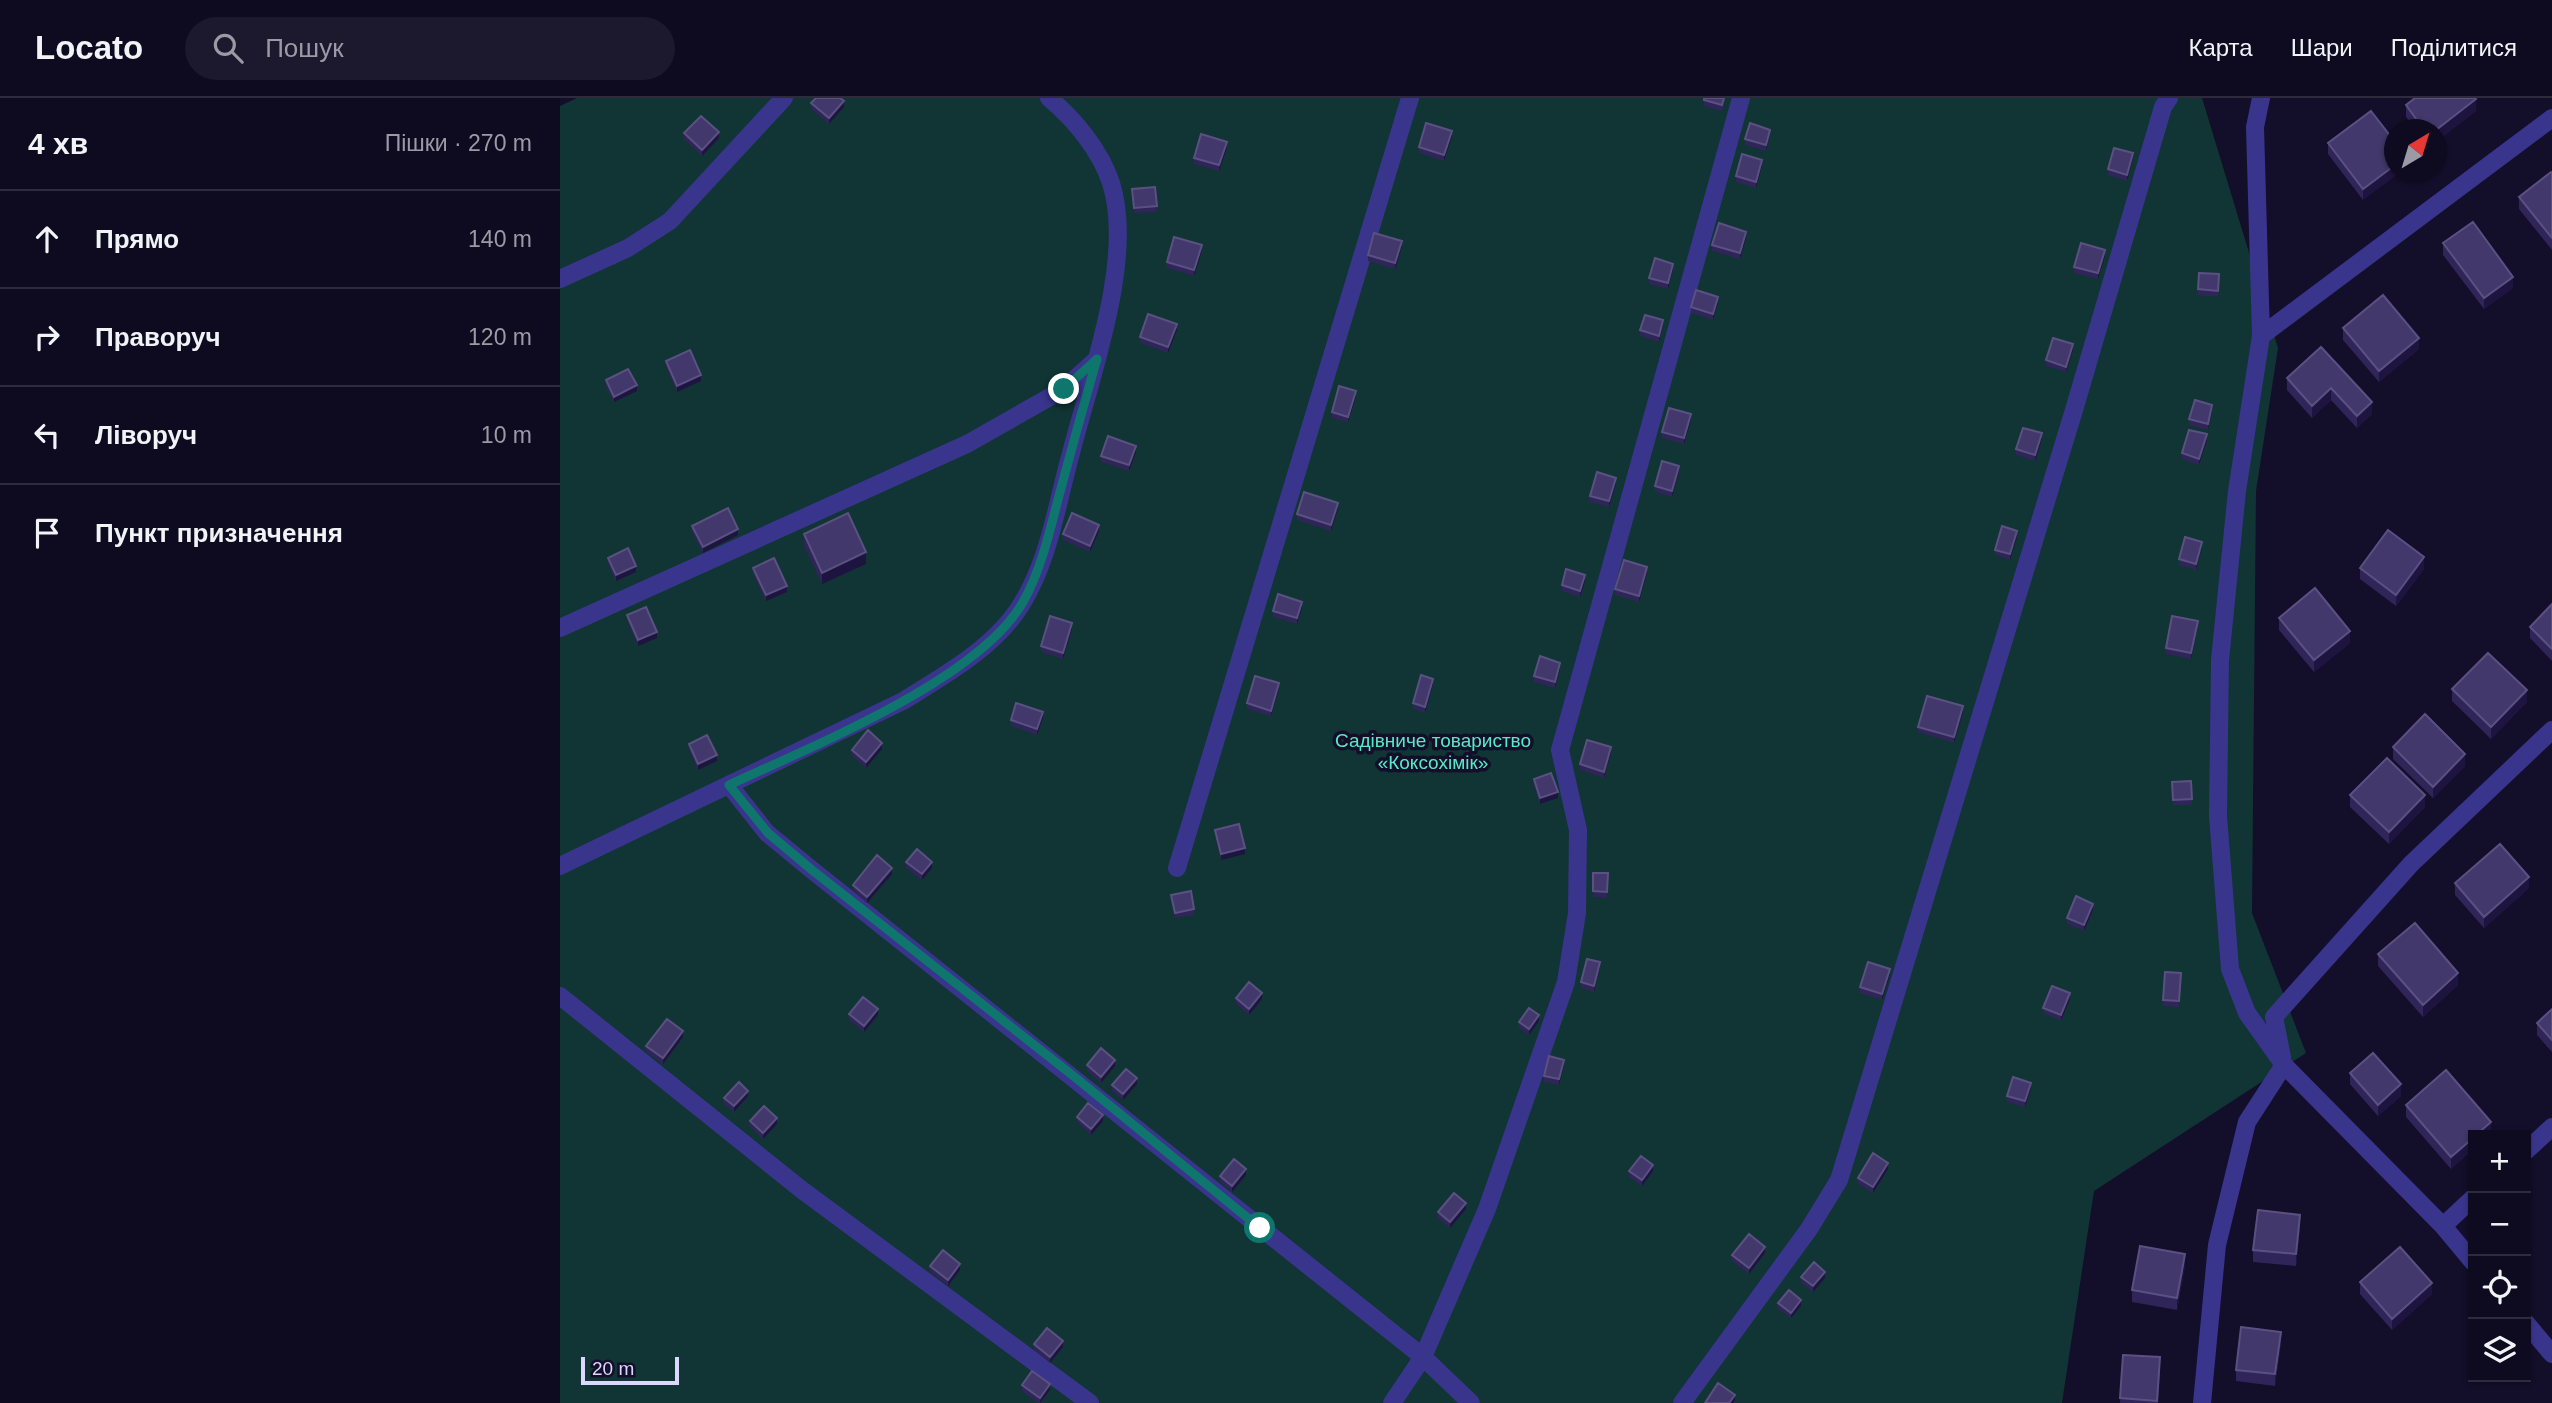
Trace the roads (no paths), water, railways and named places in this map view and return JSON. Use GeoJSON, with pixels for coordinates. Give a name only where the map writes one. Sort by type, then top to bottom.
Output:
{"type":"FeatureCollection","features":[{"type":"Feature","properties":{"kind":"street"},"geometry":{"type":"LineString","coordinates":[[560,279],[628,248],[670,220],[784,98]]}},
{"type":"Feature","properties":{"kind":"street"},"geometry":{"type":"LineString","coordinates":[[560,866],[903,701],[943,677],[1003,630],[1022,603],[1038,569],[1097,359],[1112,282],[1116,211],[1111,182],[1083,131],[1049,98]]}},
{"type":"Feature","properties":{"kind":"street"},"geometry":{"type":"LineString","coordinates":[[1177,868],[1410,98]]}},
{"type":"Feature","properties":{"kind":"street"},"geometry":{"type":"LineString","coordinates":[[1392,1403],[1423,1357],[1487,1209],[1566,982],[1577,913],[1578,830],[1560,750],[1741,98]]}},
{"type":"Feature","properties":{"kind":"street"},"geometry":{"type":"LineString","coordinates":[[1682,1403],[1809,1229],[1839,1180],[2074,410],[2163,107],[2169,98]]}},
{"type":"Feature","properties":{"kind":"street"},"geometry":{"type":"LineString","coordinates":[[2261,98],[2255,127],[2261,336],[2237,491],[2220,660],[2218,816],[2230,969],[2246,1013],[2284,1065],[2443,1226],[2468,1256]]}},
{"type":"Feature","properties":{"kind":"street"},"geometry":{"type":"LineString","coordinates":[[2261,336],[2552,118]]}},
{"type":"Feature","properties":{"kind":"street"},"geometry":{"type":"LineString","coordinates":[[560,628],[967,444],[1064,389],[1097,359]]}},
{"type":"Feature","properties":{"kind":"street"},"geometry":{"type":"LineString","coordinates":[[2202,1403],[2217,1245],[2247,1122],[2284,1065],[2274,1017],[2411,864],[2552,730]]}},
{"type":"Feature","properties":{"kind":"street"},"geometry":{"type":"LineString","coordinates":[[729,785],[768,833],[812,870],[1423,1357],[1471,1403]]}},
{"type":"Feature","properties":{"kind":"street"},"geometry":{"type":"LineString","coordinates":[[560,996],[802,1189],[1090,1403]]}},
{"type":"Feature","properties":{"kind":"street"},"geometry":{"type":"LineString","coordinates":[[2531,1147],[2552,1128]]}},
{"type":"Feature","properties":{"kind":"street"},"geometry":{"type":"LineString","coordinates":[[2443,1226],[2468,1203]]}},
{"type":"Feature","properties":{"kind":"street"},"geometry":{"type":"LineString","coordinates":[[2531,1329],[2552,1354]]}},
{"type":"Feature","properties":{"kind":"park label","name":"Садівниче товариство «Коксохімік»"},"geometry":{"type":"Point","coordinates":[1433,751]}}]}
